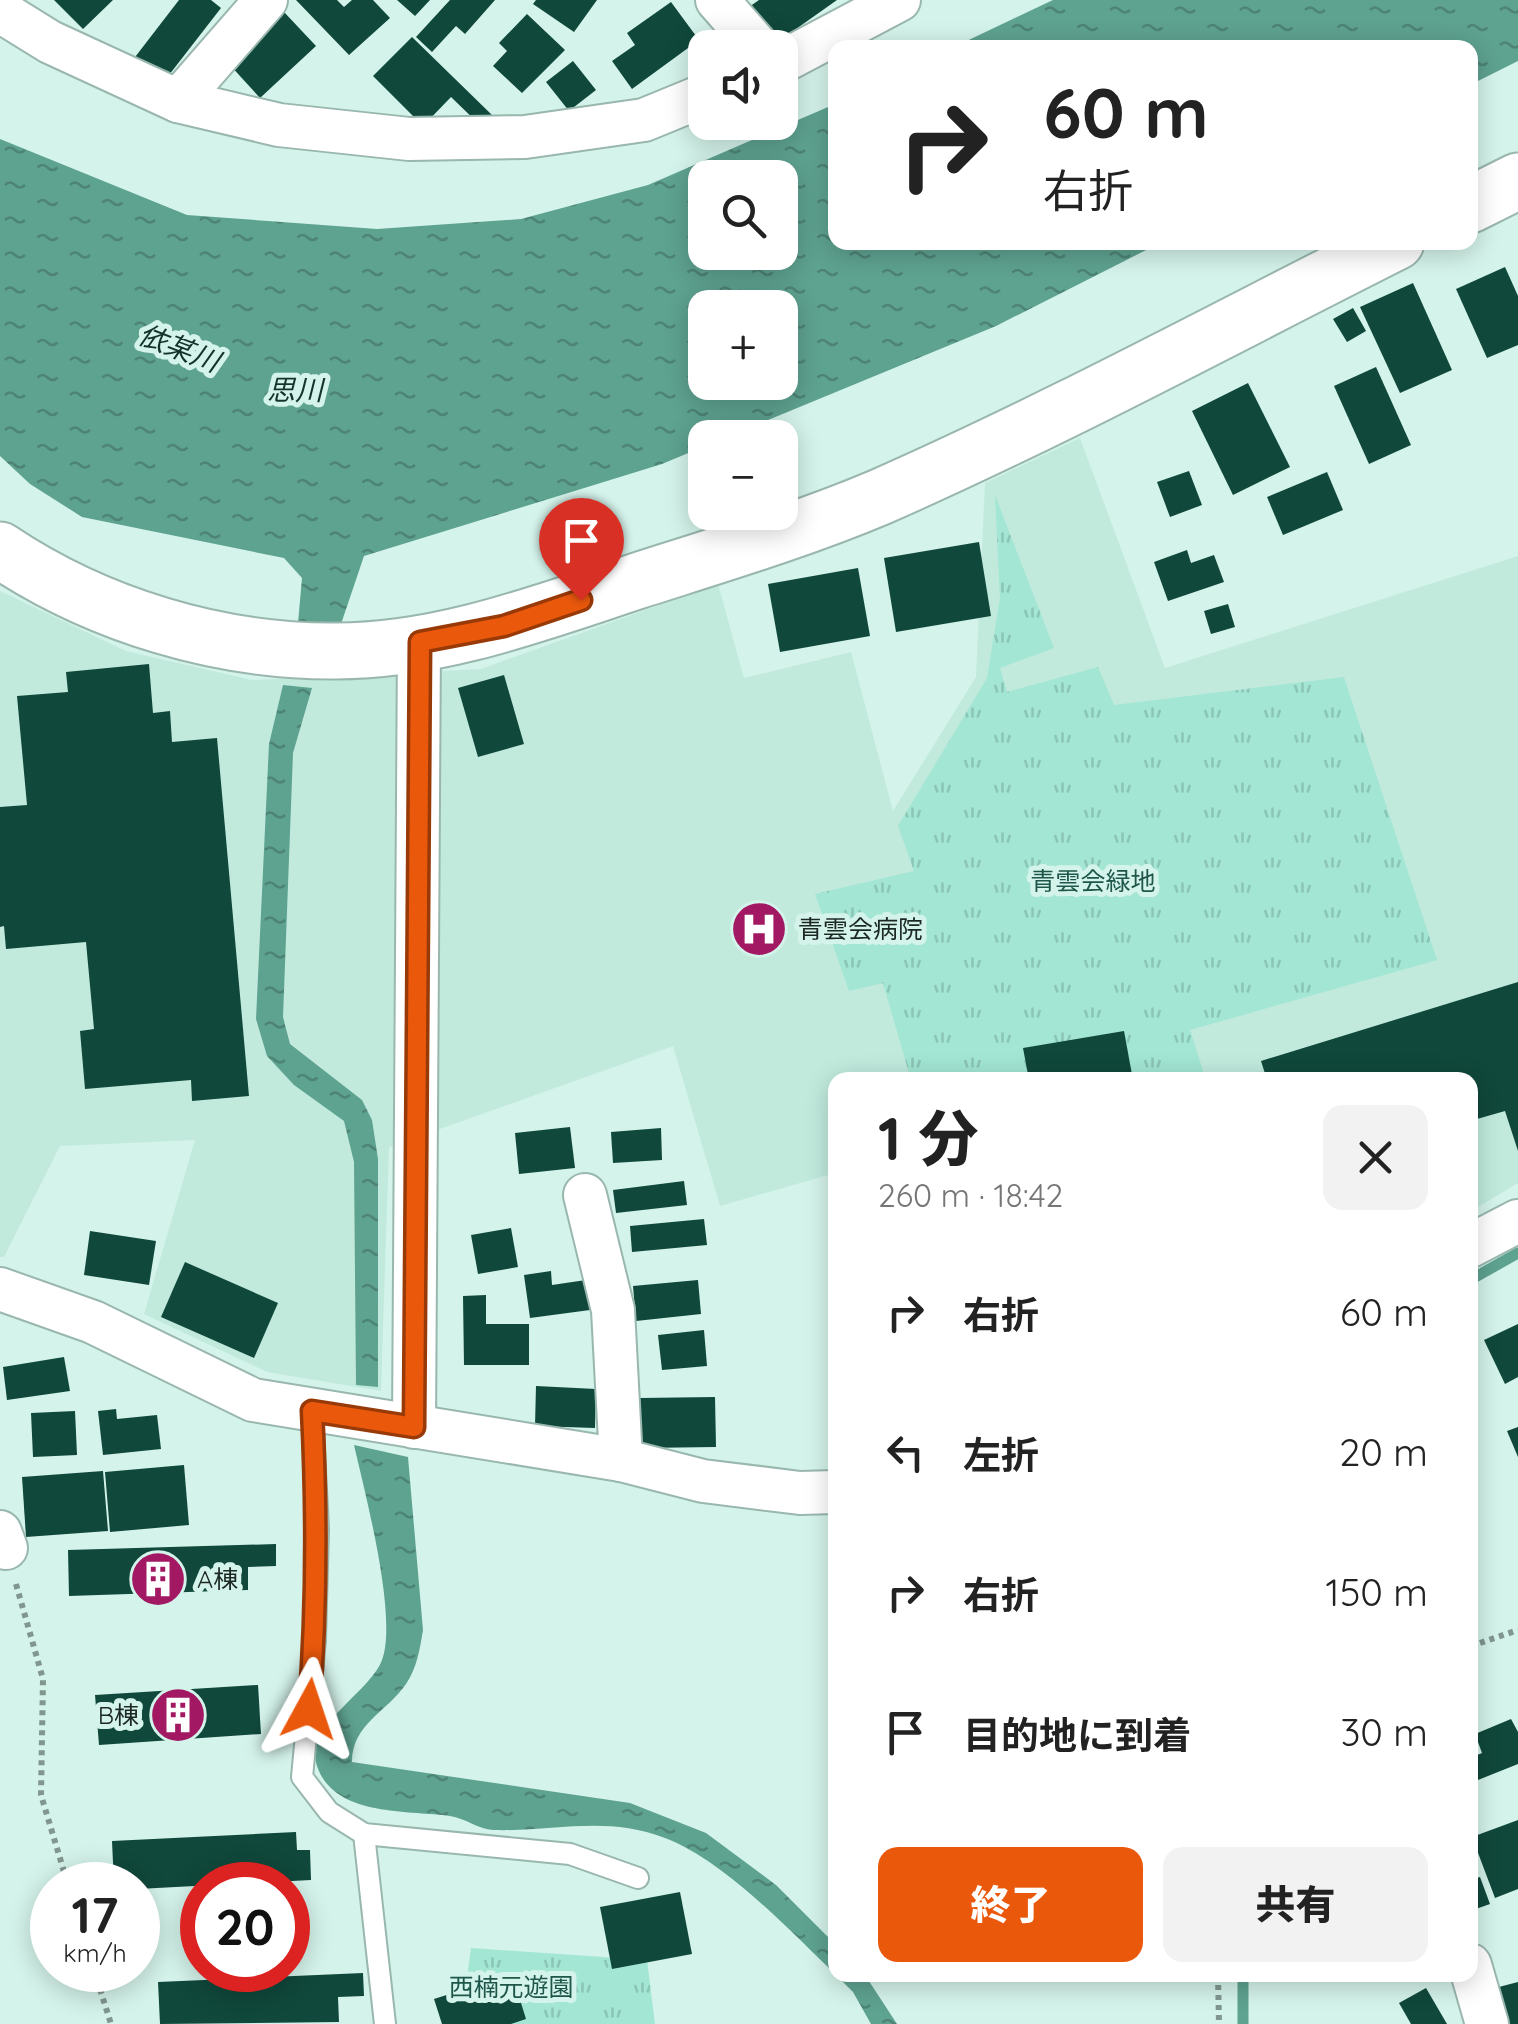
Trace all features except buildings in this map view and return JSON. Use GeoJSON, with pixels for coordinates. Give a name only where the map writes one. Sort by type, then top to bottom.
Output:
{"type":"FeatureCollection","features":[{"type":"Feature","properties":{"kind":"street"},"geometry":{"type":"LineString","coordinates":[[178,101],[266,0]]}},
{"type":"Feature","properties":{"kind":"street"},"geometry":{"type":"LineString","coordinates":[[717,0],[743,30]]}},
{"type":"Feature","properties":{"kind":"street"},"geometry":{"type":"LineString","coordinates":[[798,53],[899,0]]}},
{"type":"Feature","properties":{"kind":"street"},"geometry":{"type":"LineString","coordinates":[[0,11],[50,42],[178,101],[279,125],[409,139],[525,137],[644,120],[688,102]]}},
{"type":"Feature","properties":{"kind":"street"},"geometry":{"type":"LineString","coordinates":[[1478,201],[1518,181]]}},
{"type":"Feature","properties":{"kind":"street"},"geometry":{"type":"LineString","coordinates":[[0,550],[106,607],[190,633],[268,647],[337,652],[504,626],[875,498],[985,449],[1380,250]]}},
{"type":"Feature","properties":{"kind":"street"},"geometry":{"type":"LineString","coordinates":[[414,1427],[420,642]]}},
{"type":"Feature","properties":{"kind":"street"},"geometry":{"type":"LineString","coordinates":[[585,1195],[613,1310],[621,1460]]}},
{"type":"Feature","properties":{"kind":"street"},"geometry":{"type":"LineString","coordinates":[[1478,1242],[1518,1221]]}},
{"type":"Feature","properties":{"kind":"street"},"geometry":{"type":"LineString","coordinates":[[0,1289],[93,1322],[253,1400],[621,1460],[704,1480],[800,1493],[828,1492]]}},
{"type":"Feature","properties":{"kind":"street"},"geometry":{"type":"LineString","coordinates":[[1475,1982],[1487,2024]]}},
{"type":"Feature","properties":{"kind":"lane"},"geometry":{"type":"LineString","coordinates":[[326,1413],[315,1640],[302,1777],[328,1812],[364,1834],[570,1854],[638,1878]]}},
{"type":"Feature","properties":{"kind":"lane"},"geometry":{"type":"LineString","coordinates":[[364,1834],[385,2024]]}},
{"type":"Feature","properties":{"kind":"path"},"geometry":{"type":"LineString","coordinates":[[3,1540],[43,1680],[41,1796],[61,1862]]}},
{"type":"Feature","properties":{"kind":"path"},"geometry":{"type":"LineString","coordinates":[[1480,1643],[1518,1630]]}},
{"type":"Feature","properties":{"kind":"path"},"geometry":{"type":"LineString","coordinates":[[1218,1982],[1219,2024]]}},
{"type":"Feature","properties":{"kind":"path"},"geometry":{"type":"LineString","coordinates":[[101,1992],[111,2024]]}},
{"type":"Feature","properties":{"kind":"shaded area","name":"青雲会病院"},"geometry":{"type":"Polygon","coordinates":[[[1080,438],[1165,668],[1518,556],[1518,1183],[1478,1207],[1478,1072],[828,1072],[828,1175],[720,1206],[673,1046],[389,1147],[381,1391],[267,1372],[144,1314],[195,1140],[60,1146],[4,1257],[0,1257],[0,591],[126,651],[252,680],[481,669],[718,584],[744,678],[851,652],[893,811],[976,677],[985,483],[1080,438]]]}},
{"type":"Feature","properties":{"kind":"green space","name":"青雲会緑地"},"geometry":{"type":"Polygon","coordinates":[[[995,495],[1054,648],[1000,668],[1007,692],[1098,667],[1114,705],[1344,677],[1437,960],[1190,1030],[1203,1072],[909,1072],[883,983],[849,991],[815,894],[914,871],[898,826],[987,678],[1000,598],[995,495]]]}},
{"type":"Feature","properties":{"kind":"green space","name":"西楠元遊園"},"geometry":{"type":"Polygon","coordinates":[[[471,1948],[647,1960],[655,2024],[461,2024],[471,1948]]]}},
{"type":"Feature","properties":{"kind":"water"},"geometry":{"type":"Polygon","coordinates":[[[1053,0],[1518,0],[1518,61],[1478,81],[1478,40],[969,40],[1053,0]]]}},
{"type":"Feature","properties":{"kind":"water","name":"思川"},"geometry":{"type":"Polygon","coordinates":[[[828,107],[828,250],[1146,250],[996,326],[768,420],[688,420],[688,453],[662,464],[364,556],[341,624],[298,623],[302,578],[284,558],[82,517],[30,484],[0,456],[0,139],[187,215],[377,229],[521,219],[648,185],[688,168],[688,270],[798,270],[798,160],[706,160],[752,140],[798,140],[798,120],[828,107]]]}},
{"type":"Feature","properties":{"kind":"water"},"geometry":{"type":"Polygon","coordinates":[[[283,685],[312,688],[293,753],[283,1017],[290,1044],[362,1100],[372,1120],[378,1159],[378,1387],[356,1385],[354,1162],[344,1121],[294,1085],[267,1056],[256,1019],[269,744],[283,685]]]}},
{"type":"Feature","properties":{"kind":"water"},"geometry":{"type":"Polygon","coordinates":[[[354,1445],[408,1457],[423,1630],[410,1678],[364,1728],[352,1762],[630,1803],[706,1833],[776,1885],[828,1937],[828,1967],[733,1880],[665,1838],[621,1827],[487,1829],[450,1816],[355,1803],[326,1783],[317,1766],[320,1737],[382,1660],[386,1615],[378,1554],[354,1445]]]}},
{"type":"Feature","properties":{"kind":"water"},"geometry":{"type":"Polygon","coordinates":[[[843,1982],[870,1982],[897,2024],[871,2024],[843,1982]]]}},
{"type":"Feature","properties":{"kind":"waterway"},"geometry":{"type":"LineString","coordinates":[[1478,1276],[1518,1253]]}},
{"type":"Feature","properties":{"kind":"waterway"},"geometry":{"type":"LineString","coordinates":[[1243,1982],[1243,2024]]}},
{"type":"Feature","properties":{"kind":"place","name":"青雲会病院"},"geometry":{"type":"Point","coordinates":[759,929]}},
{"type":"Feature","properties":{"kind":"place","name":"A棟"},"geometry":{"type":"Point","coordinates":[158,1579]}},
{"type":"Feature","properties":{"kind":"place","name":"B棟"},"geometry":{"type":"Point","coordinates":[178,1715]}},
{"type":"Feature","properties":{"kind":"route"},"geometry":{"type":"LineString","coordinates":[[309,1709],[318,1528],[312,1411],[414,1427],[420,642],[504,626],[581,600]]}},
{"type":"Feature","properties":{"kind":"water label","name":"依某川"},"geometry":{"type":"Point","coordinates":[179,348]}}]}
